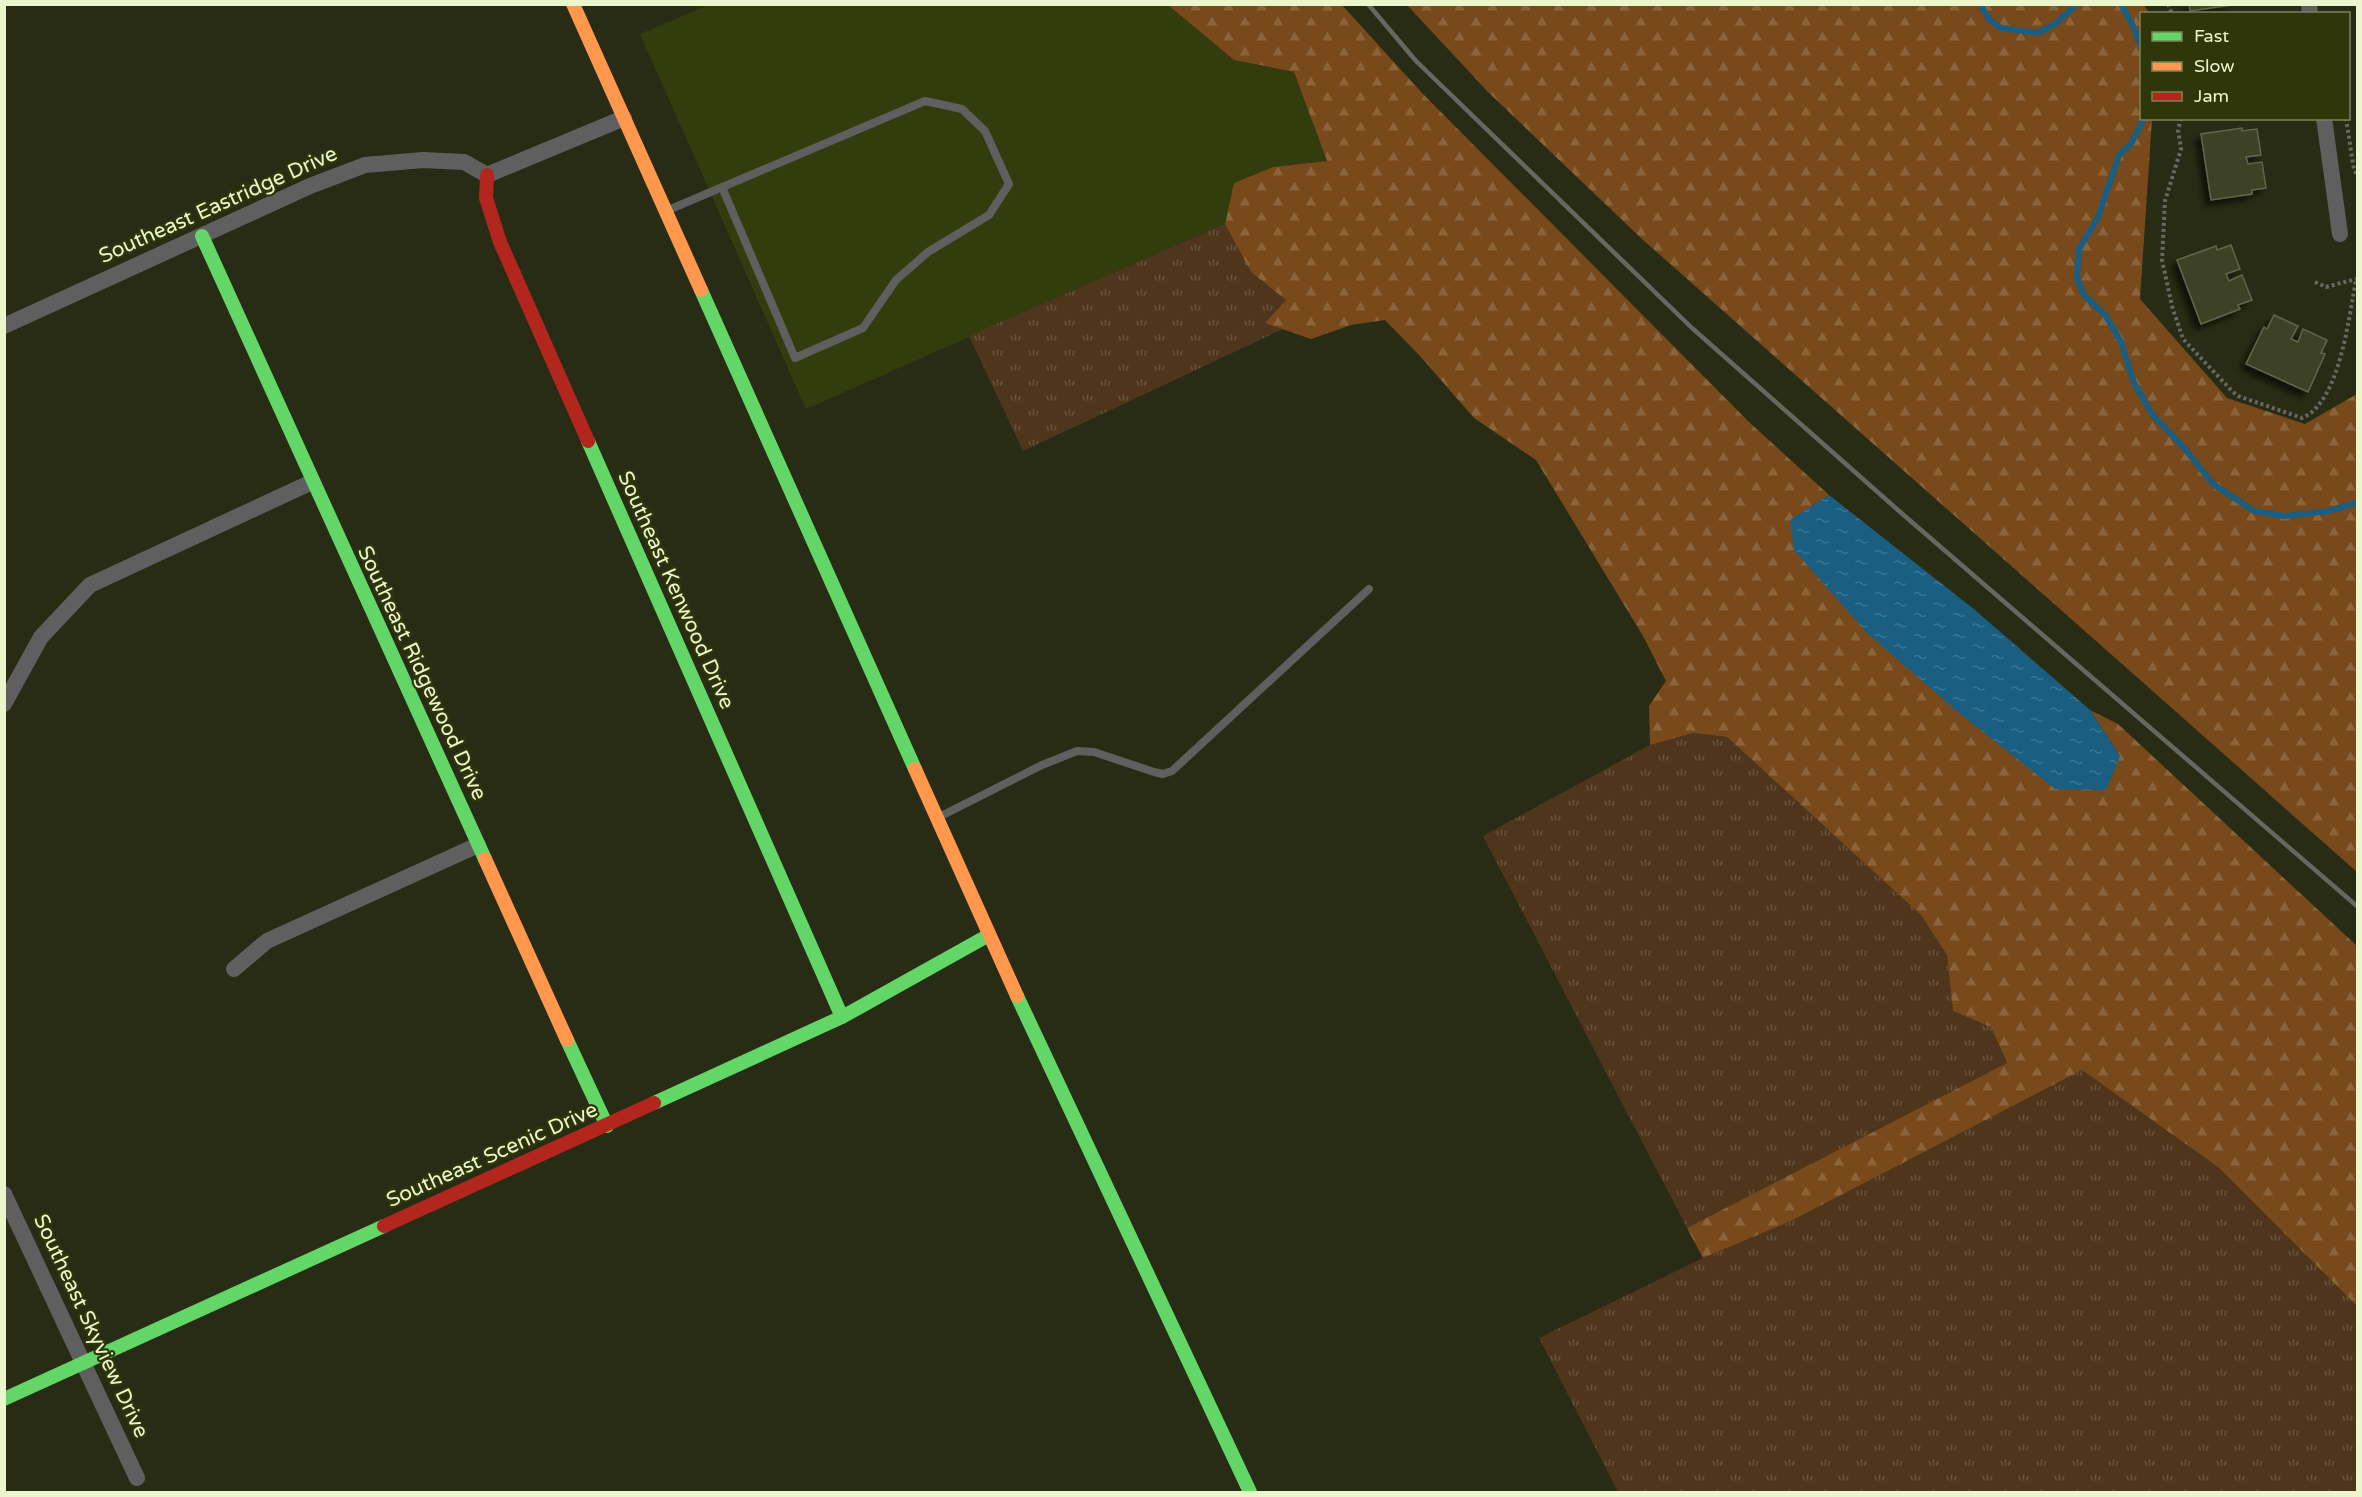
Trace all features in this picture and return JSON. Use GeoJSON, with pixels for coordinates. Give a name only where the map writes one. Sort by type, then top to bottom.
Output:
{"type":"FeatureCollection","features":[{"type":"Feature","properties":{"kind":"street"},"geometry":{"type":"LineString","coordinates":[[573,4],[988,935],[1250,1492]]}},
{"type":"Feature","properties":{"kind":"street"},"geometry":{"type":"LineString","coordinates":[[487,175],[624,118]]}},
{"type":"Feature","properties":{"kind":"street"},"geometry":{"type":"LineString","coordinates":[[2325,120],[2340,234]]}},
{"type":"Feature","properties":{"kind":"street","name":"Southeast Eastridge Drive"},"geometry":{"type":"LineString","coordinates":[[4,326],[310,186],[365,165],[423,159],[464,162],[487,175]]}},
{"type":"Feature","properties":{"kind":"street","name":"Southeast Kenwood Drive"},"geometry":{"type":"LineString","coordinates":[[487,175],[486,198],[500,242],[842,1017]]}},
{"type":"Feature","properties":{"kind":"street","name":"Southeast Ridgewood Drive"},"geometry":{"type":"LineString","coordinates":[[202,236],[607,1126]]}},
{"type":"Feature","properties":{"kind":"street"},"geometry":{"type":"LineString","coordinates":[[4,704],[41,638],[90,585],[312,482]]}},
{"type":"Feature","properties":{"kind":"street"},"geometry":{"type":"LineString","coordinates":[[234,969],[267,941],[478,845]]}},
{"type":"Feature","properties":{"kind":"street","name":"Southeast Scenic Drive"},"geometry":{"type":"LineString","coordinates":[[4,1399],[842,1017],[902,985],[948,955],[988,935]]}},
{"type":"Feature","properties":{"kind":"street","name":"Southeast Skyview Drive"},"geometry":{"type":"LineString","coordinates":[[4,1194],[137,1478]]}},
{"type":"Feature","properties":{"kind":"lane"},"geometry":{"type":"LineString","coordinates":[[665,211],[926,100],[962,109],[985,131],[1009,184],[989,215],[928,252],[896,280],[862,328],[795,358],[722,187]]}},
{"type":"Feature","properties":{"kind":"lane"},"geometry":{"type":"LineString","coordinates":[[936,818],[1042,765],[1077,751],[1094,752],[1163,774],[1172,771],[1370,589]]}},
{"type":"Feature","properties":{"kind":"path"},"geometry":{"type":"LineString","coordinates":[[2180,120],[2178,130],[2181,149],[2165,201],[2162,260],[2172,306],[2183,339],[2238,396],[2302,418],[2312,413],[2331,382],[2342,356],[2357,279],[2326,287],[2314,282]]}},
{"type":"Feature","properties":{"kind":"path"},"geometry":{"type":"LineString","coordinates":[[2346,120],[2354,171],[2358,176]]}},
{"type":"Feature","properties":{"kind":"shaded area"},"geometry":{"type":"Polygon","coordinates":[[[708,5],[1168,5],[1234,60],[1294,72],[1327,161],[1273,167],[1234,183],[1225,224],[806,409],[640,34],[708,5]]]}},
{"type":"Feature","properties":{"kind":"green space"},"geometry":{"type":"Polygon","coordinates":[[[1168,5],[1342,5],[1422,93],[1749,422],[1829,495],[1791,520],[2120,756],[2090,710],[2118,724],[2357,946],[2357,1306],[2218,1167],[2082,1070],[1791,1221],[1703,1258],[1687,1228],[2007,1063],[1991,1027],[1953,1011],[1947,955],[1921,915],[1727,737],[1693,733],[1650,745],[1649,706],[1666,681],[1643,636],[1536,460],[1474,418],[1385,320],[1351,325],[1311,339],[1265,323],[1286,300],[1251,272],[1225,224],[1234,183],[1273,167],[1327,161],[1294,72],[1234,60],[1168,5]]]}},
{"type":"Feature","properties":{"kind":"green space"},"geometry":{"type":"Polygon","coordinates":[[[1407,5],[2144,5],[2148,12],[2140,12],[2140,120],[2152,120],[2140,299],[2227,398],[2305,424],[2357,394],[2357,872],[1642,239],[1489,93],[1407,5]]]}},
{"type":"Feature","properties":{"kind":"green space"},"geometry":{"type":"Polygon","coordinates":[[[1225,224],[1251,272],[1286,300],[1266,323],[1283,329],[1023,451],[969,336],[1225,224]]]}},
{"type":"Feature","properties":{"kind":"green space"},"geometry":{"type":"Polygon","coordinates":[[[1693,733],[1727,737],[1921,915],[1947,955],[1953,1011],[1991,1027],[2007,1064],[1687,1228],[1483,836],[1650,745],[1693,733]]]}},
{"type":"Feature","properties":{"kind":"green space"},"geometry":{"type":"Polygon","coordinates":[[[2082,1070],[2218,1167],[2357,1306],[2357,1492],[1618,1492],[1539,1338],[1703,1258],[1791,1221],[2082,1070]]]}},
{"type":"Feature","properties":{"kind":"water"},"geometry":{"type":"Polygon","coordinates":[[[1829,495],[1975,610],[2090,710],[2120,756],[2106,790],[2055,789],[1959,713],[1867,633],[1794,550],[1790,520],[1829,495]]]}},
{"type":"Feature","properties":{"kind":"building"},"geometry":{"type":"Polygon","coordinates":[[[2189,4],[2231,4],[2231,5],[2190,11],[2189,4]]]}},
{"type":"Feature","properties":{"kind":"building"},"geometry":{"type":"Polygon","coordinates":[[[2242,128],[2242,131],[2257,129],[2261,155],[2246,157],[2248,164],[2262,162],[2266,188],[2252,190],[2252,194],[2211,200],[2201,134],[2242,128]]]}},
{"type":"Feature","properties":{"kind":"building"},"geometry":{"type":"Polygon","coordinates":[[[2231,245],[2240,269],[2226,274],[2229,281],[2242,275],[2252,300],[2238,305],[2240,309],[2201,324],[2177,260],[2216,246],[2217,250],[2231,245]]]}},
{"type":"Feature","properties":{"kind":"building"},"geometry":{"type":"Polygon","coordinates":[[[2274,315],[2298,326],[2291,339],[2298,342],[2303,329],[2327,340],[2321,353],[2325,354],[2308,392],[2246,364],[2264,327],[2267,329],[2274,315]]]}},
{"type":"Feature","properties":{"kind":"waterway"},"geometry":{"type":"LineString","coordinates":[[1980,4],[1989,19],[2001,28],[2038,33],[2055,24],[2077,4]]}},
{"type":"Feature","properties":{"kind":"waterway"},"geometry":{"type":"LineString","coordinates":[[2121,4],[2140,44]]}},
{"type":"Feature","properties":{"kind":"waterway"},"geometry":{"type":"LineString","coordinates":[[2143,120],[2131,144],[2119,155],[2098,217],[2079,249],[2077,278],[2084,295],[2106,316],[2121,342],[2134,383],[2152,414],[2185,449],[2213,484],[2254,511],[2284,516],[2329,511],[2358,502]]}},
{"type":"Feature","properties":{"kind":"railway"},"geometry":{"type":"LineString","coordinates":[[1368,4],[1416,61],[1692,328],[1899,511],[2358,907]]}},
{"type":"Feature","properties":{"kind":"traffic: fast"},"geometry":{"type":"LineString","coordinates":[[202,236],[485,859]]}},
{"type":"Feature","properties":{"kind":"traffic: fast"},"geometry":{"type":"LineString","coordinates":[[701,290],[915,769]]}},
{"type":"Feature","properties":{"kind":"traffic: fast"},"geometry":{"type":"LineString","coordinates":[[588,441],[842,1017]]}},
{"type":"Feature","properties":{"kind":"traffic: fast"},"geometry":{"type":"LineString","coordinates":[[654,1103],[842,1017],[989,935]]}},
{"type":"Feature","properties":{"kind":"traffic: fast"},"geometry":{"type":"LineString","coordinates":[[1017,996],[1250,1492]]}},
{"type":"Feature","properties":{"kind":"traffic: fast"},"geometry":{"type":"LineString","coordinates":[[567,1040],[607,1126]]}},
{"type":"Feature","properties":{"kind":"traffic: fast"},"geometry":{"type":"LineString","coordinates":[[4,1399],[384,1226]]}},
{"type":"Feature","properties":{"kind":"traffic: slow"},"geometry":{"type":"LineString","coordinates":[[573,4],[701,290]]}},
{"type":"Feature","properties":{"kind":"traffic: slow"},"geometry":{"type":"LineString","coordinates":[[915,769],[1017,996]]}},
{"type":"Feature","properties":{"kind":"traffic: slow"},"geometry":{"type":"LineString","coordinates":[[485,859],[567,1040]]}},
{"type":"Feature","properties":{"kind":"traffic: jam"},"geometry":{"type":"LineString","coordinates":[[487,175],[486,198],[500,242],[588,441]]}},
{"type":"Feature","properties":{"kind":"traffic: jam"},"geometry":{"type":"LineString","coordinates":[[384,1226],[654,1103]]}}]}
